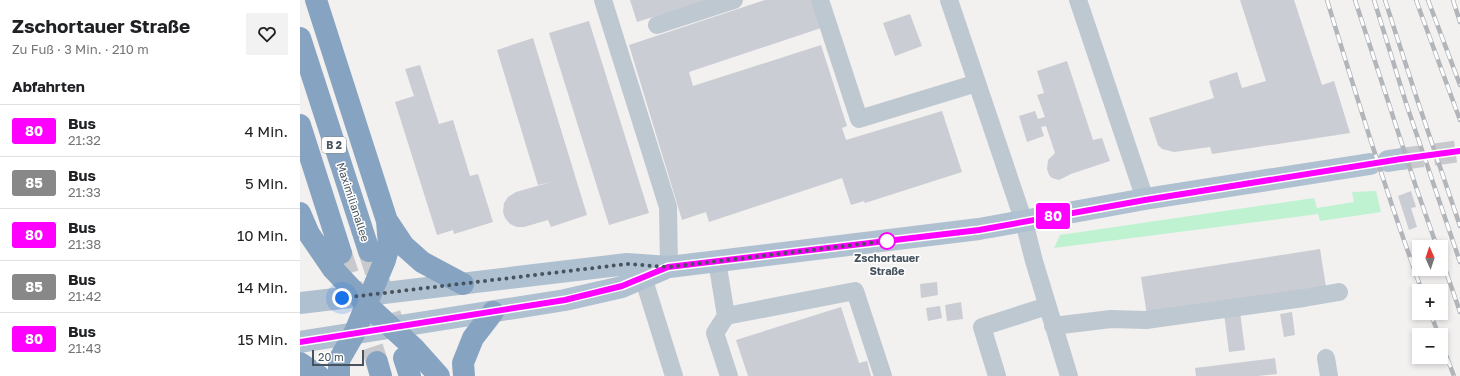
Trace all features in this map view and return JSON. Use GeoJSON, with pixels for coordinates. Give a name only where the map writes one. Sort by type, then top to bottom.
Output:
{"type":"FeatureCollection","features":[{"type":"Feature","properties":{"kind":"highway"},"geometry":{"type":"LineString","coordinates":[[316,0],[387,221],[389,245],[377,256],[360,299],[354,334],[339,360],[339,376]]}},
{"type":"Feature","properties":{"kind":"highway","name":"Maximilianallee"},"geometry":{"type":"LineString","coordinates":[[300,38],[377,256]]}},
{"type":"Feature","properties":{"kind":"highway","name":"B 2"},"geometry":{"type":"LineString","coordinates":[[300,126],[337,261]]}},
{"type":"Feature","properties":{"kind":"highway"},"geometry":{"type":"LineString","coordinates":[[300,213],[309,234],[337,261],[360,299],[399,327],[409,360],[425,359],[439,376]]}},
{"type":"Feature","properties":{"kind":"highway"},"geometry":{"type":"LineString","coordinates":[[387,221],[404,246],[418,258],[463,284]]}},
{"type":"Feature","properties":{"kind":"highway"},"geometry":{"type":"LineString","coordinates":[[464,376],[463,363],[473,338],[493,312]]}},
{"type":"Feature","properties":{"kind":"highway"},"geometry":{"type":"LineString","coordinates":[[300,363],[319,376]]}},
{"type":"Feature","properties":{"kind":"main road"},"geometry":{"type":"LineString","coordinates":[[300,303],[360,299],[395,292],[627,264],[668,267],[979,230],[1145,200],[1386,162]]}},
{"type":"Feature","properties":{"kind":"main road"},"geometry":{"type":"LineString","coordinates":[[300,342],[565,300],[622,286],[668,267]]}},
{"type":"Feature","properties":{"kind":"street"},"geometry":{"type":"LineString","coordinates":[[603,0],[668,207],[668,267]]}},
{"type":"Feature","properties":{"kind":"street"},"geometry":{"type":"LineString","coordinates":[[657,25],[734,0]]}},
{"type":"Feature","properties":{"kind":"street"},"geometry":{"type":"LineString","coordinates":[[820,0],[859,119],[977,83]]}},
{"type":"Feature","properties":{"kind":"street"},"geometry":{"type":"LineString","coordinates":[[949,0],[1024,222],[1068,376]]}},
{"type":"Feature","properties":{"kind":"street"},"geometry":{"type":"LineString","coordinates":[[1078,0],[1145,200]]}},
{"type":"Feature","properties":{"kind":"street"},"geometry":{"type":"LineString","coordinates":[[717,261],[726,316],[715,333],[729,376]]}},
{"type":"Feature","properties":{"kind":"street"},"geometry":{"type":"LineString","coordinates":[[643,277],[674,376]]}},
{"type":"Feature","properties":{"kind":"street"},"geometry":{"type":"LineString","coordinates":[[726,316],[856,291],[883,376]]}},
{"type":"Feature","properties":{"kind":"street"},"geometry":{"type":"LineString","coordinates":[[1053,326],[1111,319],[1146,320],[1338,292]]}},
{"type":"Feature","properties":{"kind":"street"},"geometry":{"type":"LineString","coordinates":[[997,376],[982,327],[1047,306]]}},
{"type":"Feature","properties":{"kind":"street"},"geometry":{"type":"LineString","coordinates":[[1326,358],[1329,376]]}},
{"type":"Feature","properties":{"kind":"green space"},"geometry":{"type":"Polygon","coordinates":[[[1376,191],[1381,212],[1320,221],[1318,214],[1054,248],[1060,235],[1314,198],[1317,208],[1354,202],[1352,192],[1376,191]]]}},
{"type":"Feature","properties":{"kind":"building"},"geometry":{"type":"Polygon","coordinates":[[[630,0],[707,0],[637,22],[630,0]]]}},
{"type":"Feature","properties":{"kind":"building"},"geometry":{"type":"Polygon","coordinates":[[[765,0],[812,0],[821,28],[689,72],[693,86],[821,45],[847,126],[842,128],[846,140],[942,111],[962,172],[865,203],[864,201],[851,205],[842,178],[709,222],[706,212],[682,220],[629,45],[765,0]]]}},
{"type":"Feature","properties":{"kind":"building"},"geometry":{"type":"Polygon","coordinates":[[[1240,0],[1294,0],[1322,85],[1334,81],[1350,133],[1212,154],[1210,147],[1174,152],[1162,149],[1158,145],[1149,118],[1214,98],[1209,81],[1237,72],[1242,88],[1266,81],[1240,0]]]}},
{"type":"Feature","properties":{"kind":"building"},"geometry":{"type":"Polygon","coordinates":[[[910,14],[922,46],[895,56],[883,23],[910,14]]]}},
{"type":"Feature","properties":{"kind":"building"},"geometry":{"type":"Polygon","coordinates":[[[589,21],[649,213],[609,225],[549,33],[589,21]]]}},
{"type":"Feature","properties":{"kind":"building"},"geometry":{"type":"Polygon","coordinates":[[[533,38],[587,215],[551,227],[548,220],[524,227],[517,227],[510,224],[505,218],[503,212],[504,203],[508,197],[516,192],[551,182],[538,185],[497,50],[533,38]]]}},
{"type":"Feature","properties":{"kind":"building"},"geometry":{"type":"Polygon","coordinates":[[[1067,61],[1093,140],[1102,138],[1110,161],[1071,174],[1059,180],[1052,178],[1047,169],[1048,160],[1055,153],[1046,126],[1041,127],[1044,136],[1027,142],[1019,116],[1035,111],[1038,119],[1045,117],[1037,95],[1044,93],[1037,71],[1067,61]]]}},
{"type":"Feature","properties":{"kind":"building"},"geometry":{"type":"Polygon","coordinates":[[[420,65],[439,124],[453,120],[470,176],[478,174],[493,222],[454,234],[453,230],[437,235],[395,102],[414,96],[405,69],[420,65]]]}},
{"type":"Feature","properties":{"kind":"building"},"geometry":{"type":"Polygon","coordinates":[[[1411,191],[1416,207],[1411,208],[1417,227],[1409,230],[1398,196],[1411,191]]]}},
{"type":"Feature","properties":{"kind":"building"},"geometry":{"type":"Polygon","coordinates":[[[1320,249],[1326,287],[1147,315],[1141,277],[1320,249]]]}},
{"type":"Feature","properties":{"kind":"building"},"geometry":{"type":"Polygon","coordinates":[[[937,282],[938,295],[921,298],[920,284],[937,282]]]}},
{"type":"Feature","properties":{"kind":"building"},"geometry":{"type":"Polygon","coordinates":[[[961,302],[963,319],[947,321],[945,305],[961,302]]]}},
{"type":"Feature","properties":{"kind":"building"},"geometry":{"type":"Polygon","coordinates":[[[940,306],[942,318],[928,321],[926,308],[940,306]]]}},
{"type":"Feature","properties":{"kind":"building"},"geometry":{"type":"Polygon","coordinates":[[[841,307],[859,363],[867,361],[871,376],[748,376],[736,340],[841,307]]]}},
{"type":"Feature","properties":{"kind":"building"},"geometry":{"type":"Polygon","coordinates":[[[1240,312],[1245,350],[1229,352],[1224,314],[1240,312]]]}},
{"type":"Feature","properties":{"kind":"building"},"geometry":{"type":"Polygon","coordinates":[[[1292,312],[1295,335],[1284,337],[1280,314],[1292,312]]]}},
{"type":"Feature","properties":{"kind":"building"},"geometry":{"type":"Polygon","coordinates":[[[1275,358],[1277,374],[1258,376],[1196,376],[1195,368],[1275,358]]]}},
{"type":"Feature","properties":{"kind":"tunnel"},"geometry":{"type":"LineString","coordinates":[[1401,159],[1460,151]]}},
{"type":"Feature","properties":{"kind":"tunnel"},"geometry":{"type":"LineString","coordinates":[[369,251],[397,336]]}},
{"type":"Feature","properties":{"kind":"tunnel"},"geometry":{"type":"LineString","coordinates":[[341,253],[377,362]]}},
{"type":"Feature","properties":{"kind":"railway"},"geometry":{"type":"LineString","coordinates":[[1327,0],[1384,183],[1419,284]]}},
{"type":"Feature","properties":{"kind":"railway"},"geometry":{"type":"LineString","coordinates":[[1355,0],[1435,240]]}},
{"type":"Feature","properties":{"kind":"railway"},"geometry":{"type":"LineString","coordinates":[[1374,0],[1406,103],[1460,262]]}},
{"type":"Feature","properties":{"kind":"railway"},"geometry":{"type":"LineString","coordinates":[[1385,0],[1460,226]]}},
{"type":"Feature","properties":{"kind":"railway"},"geometry":{"type":"LineString","coordinates":[[1416,0],[1460,120]]}},
{"type":"Feature","properties":{"kind":"railway"},"geometry":{"type":"LineString","coordinates":[[1428,0],[1460,85]]}},
{"type":"Feature","properties":{"kind":"railway"},"geometry":{"type":"LineString","coordinates":[[1453,0],[1460,22]]}},
{"type":"Feature","properties":{"kind":"railway"},"geometry":{"type":"LineString","coordinates":[[1448,276],[1460,312]]}},
{"type":"Feature","properties":{"kind":"railway"},"geometry":{"type":"LineString","coordinates":[[1433,320],[1436,328]]}},
{"type":"Feature","properties":{"kind":"railway"},"geometry":{"type":"LineString","coordinates":[[1448,360],[1454,376]]}},
{"type":"Feature","properties":{"kind":"bus line","name":"80"},"geometry":{"type":"LineString","coordinates":[[300,342],[565,300],[622,286],[668,267],[979,230],[1077,211],[1401,159],[1460,151]]}},
{"type":"Feature","properties":{"kind":"place","name":"Zschortauer Straße"},"geometry":{"type":"Point","coordinates":[887,241]}},
{"type":"Feature","properties":{"kind":"route"},"geometry":{"type":"LineString","coordinates":[[342,298],[627,264],[668,267],[887,241]]}}]}
